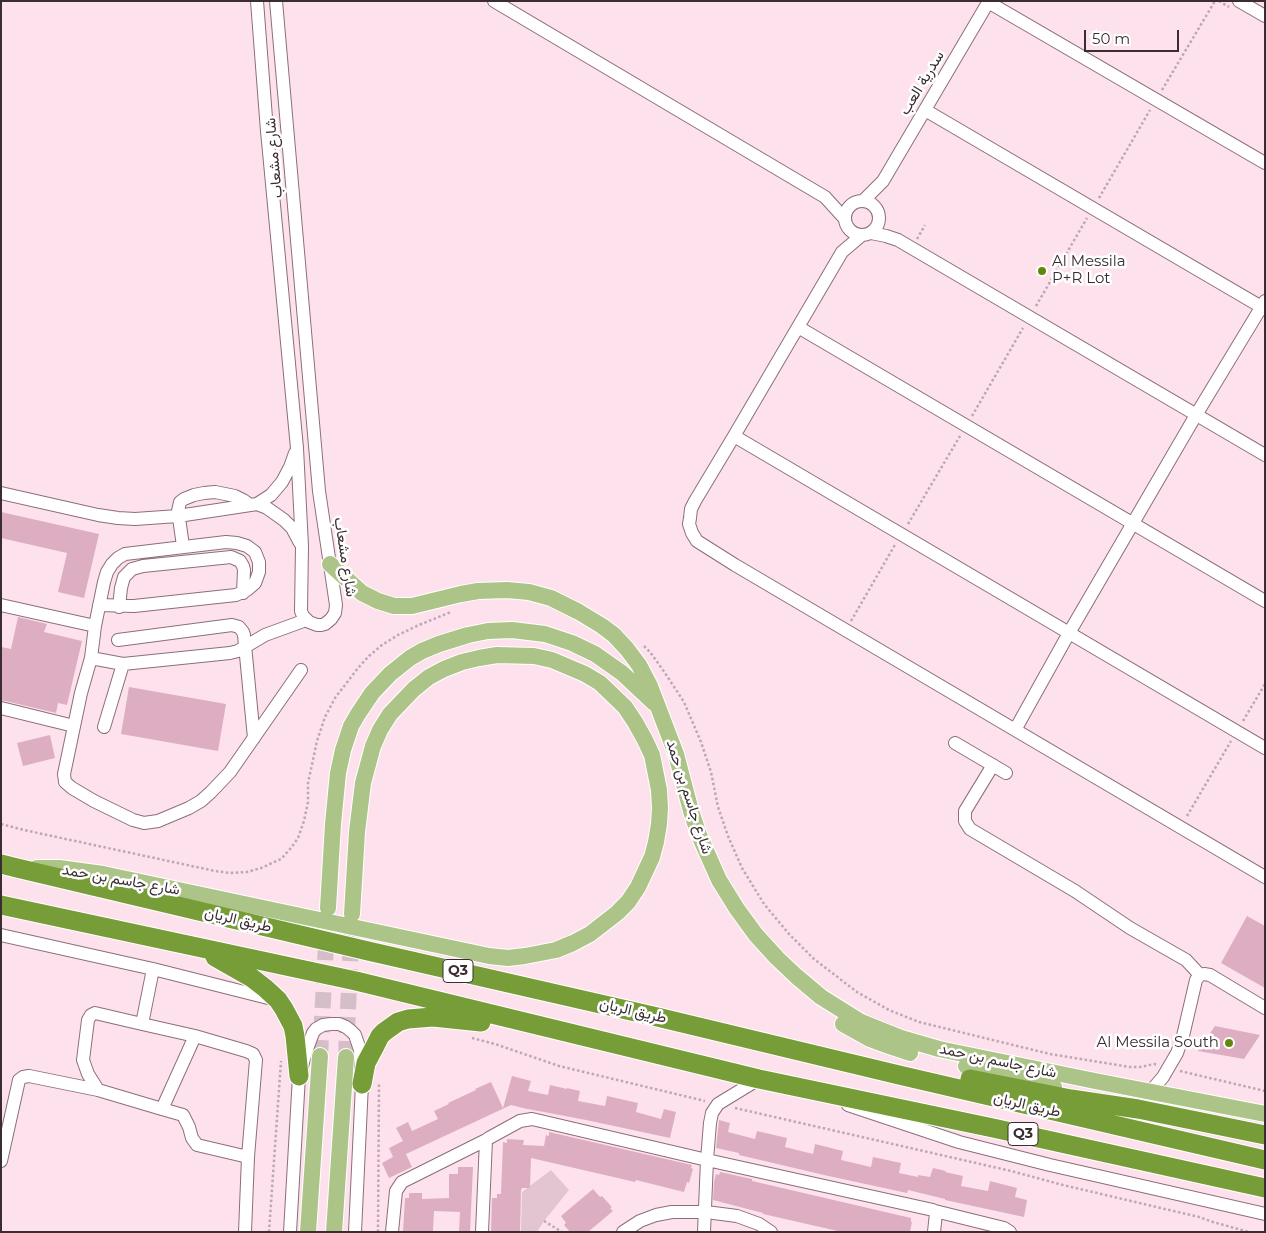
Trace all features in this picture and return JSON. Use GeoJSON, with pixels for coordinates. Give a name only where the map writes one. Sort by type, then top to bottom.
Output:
{"type":"FeatureCollection","features":[{"type":"Feature","properties":{"kind":"highway","name":"طريق الريان"},"geometry":{"type":"LineString","coordinates":[[9,866],[1265,1160]]}},
{"type":"Feature","properties":{"kind":"highway","name":"طريق الريان"},"geometry":{"type":"LineString","coordinates":[[1,905],[356,981],[759,1079],[994,1128],[1265,1188]]}},
{"type":"Feature","properties":{"kind":"highway"},"geometry":{"type":"LineString","coordinates":[[198,948],[252,978],[278,1000],[294,1031],[299,1076]]}},
{"type":"Feature","properties":{"kind":"highway"},"geometry":{"type":"LineString","coordinates":[[371,1084],[366,1063],[380,1036],[398,1022],[408,1019],[432,1017],[542,1027]]}},
{"type":"Feature","properties":{"kind":"highway"},"geometry":{"type":"LineString","coordinates":[[899,1075],[928,1072],[957,1076],[1265,1135]]}},
{"type":"Feature","properties":{"kind":"main road"},"geometry":{"type":"LineString","coordinates":[[330,564],[362,593],[394,606],[412,606],[461,594],[497,590],[529,592],[551,598],[590,618],[620,641],[639,665],[657,706]]}},
{"type":"Feature","properties":{"kind":"main road","name":"شارع جاسم بن حمد"},"geometry":{"type":"LineString","coordinates":[[328,908],[338,773],[343,750],[354,720],[372,693],[390,674],[410,658],[422,651],[468,634],[512,630],[546,634],[572,642],[595,654],[622,673],[657,706],[672,743],[691,812],[719,880],[756,935],[796,976],[821,996],[861,1022],[913,1042],[967,1055],[1265,1114]]}},
{"type":"Feature","properties":{"kind":"main road","name":"شارع جاسم بن حمد"},"geometry":{"type":"LineString","coordinates":[[9,866],[59,868],[102,874],[489,956],[508,958],[556,950],[590,934],[617,913],[628,902],[638,887],[652,857],[659,824],[659,790],[652,755],[646,740],[625,707],[600,683],[585,674],[552,660],[534,656],[497,655],[478,658],[462,662],[429,677],[414,689],[390,714],[373,746],[363,783],[357,832],[352,914]]}},
{"type":"Feature","properties":{"kind":"main road"},"geometry":{"type":"LineString","coordinates":[[756,935],[762,953],[806,997],[831,1016],[870,1039],[907,1052],[1097,1097],[1138,1110]]}},
{"type":"Feature","properties":{"kind":"main road"},"geometry":{"type":"LineString","coordinates":[[308,1232],[320,1056]]}},
{"type":"Feature","properties":{"kind":"main road"},"geometry":{"type":"LineString","coordinates":[[334,1232],[346,1057]]}},
{"type":"Feature","properties":{"kind":"street","name":"شارع مشعاب"},"geometry":{"type":"LineString","coordinates":[[256,1],[297,448],[302,546],[301,611],[306,620],[317,625],[324,624],[331,619],[335,613],[336,605],[318,480],[276,1]]}},
{"type":"Feature","properties":{"kind":"street"},"geometry":{"type":"LineString","coordinates":[[494,1],[825,197],[846,221],[852,232],[886,236],[898,240],[1265,455]]}},
{"type":"Feature","properties":{"kind":"street"},"geometry":{"type":"LineString","coordinates":[[1239,1],[1265,16]]}},
{"type":"Feature","properties":{"kind":"street"},"geometry":{"type":"LineString","coordinates":[[989,2],[1265,163]]}},
{"type":"Feature","properties":{"kind":"street","name":"سدرية العب"},"geometry":{"type":"LineString","coordinates":[[858,202],[883,181],[989,2]]}},
{"type":"Feature","properties":{"kind":"street"},"geometry":{"type":"LineString","coordinates":[[925,110],[1264,306],[1196,415],[1069,633],[1015,730]]}},
{"type":"Feature","properties":{"kind":"street","name":"سدرية العب"},"geometry":{"type":"LineString","coordinates":[[878,214],[883,181]]}},
{"type":"Feature","properties":{"kind":"street"},"geometry":{"type":"LineString","coordinates":[[825,197],[869,202],[874,206],[888,230],[898,240]]}},
{"type":"Feature","properties":{"kind":"street"},"geometry":{"type":"LineString","coordinates":[[858,202],[849,208],[846,213],[845,238],[842,252],[691,509],[689,524],[697,541],[735,566],[1265,877]]}},
{"type":"Feature","properties":{"kind":"street"},"geometry":{"type":"LineString","coordinates":[[842,252],[878,224],[878,214]]}},
{"type":"Feature","properties":{"kind":"street"},"geometry":{"type":"LineString","coordinates":[[798,328],[1265,601]]}},
{"type":"Feature","properties":{"kind":"street"},"geometry":{"type":"LineString","coordinates":[[734,436],[1265,748]]}},
{"type":"Feature","properties":{"kind":"street"},"geometry":{"type":"LineString","coordinates":[[1,493],[98,515],[135,519],[178,516],[253,505],[271,495],[282,482],[297,448]]}},
{"type":"Feature","properties":{"kind":"street"},"geometry":{"type":"LineString","coordinates":[[183,546],[178,506],[184,499],[194,495],[226,493],[271,511],[284,520],[292,528],[302,546]]}},
{"type":"Feature","properties":{"kind":"street"},"geometry":{"type":"LineString","coordinates":[[99,605],[134,606],[243,593],[252,587],[258,578],[259,562],[255,552],[247,546],[226,542],[125,554],[118,558],[107,572],[99,605],[95,626],[91,658],[81,693],[64,774],[66,782],[72,788],[133,820],[144,823],[158,821],[201,801],[221,783],[302,670]]}},
{"type":"Feature","properties":{"kind":"street"},"geometry":{"type":"LineString","coordinates":[[119,607],[122,582],[128,572],[138,566],[171,562],[226,556],[236,558],[240,561],[244,570],[243,593]]}},
{"type":"Feature","properties":{"kind":"street"},"geometry":{"type":"LineString","coordinates":[[1,606],[95,626]]}},
{"type":"Feature","properties":{"kind":"street"},"geometry":{"type":"LineString","coordinates":[[91,658],[123,664],[230,653],[245,647],[258,638],[306,620]]}},
{"type":"Feature","properties":{"kind":"street"},"geometry":{"type":"LineString","coordinates":[[118,640],[232,625],[239,627],[244,632],[254,738]]}},
{"type":"Feature","properties":{"kind":"street"},"geometry":{"type":"LineString","coordinates":[[104,727],[123,664]]}},
{"type":"Feature","properties":{"kind":"street"},"geometry":{"type":"LineString","coordinates":[[1,708],[74,726]]}},
{"type":"Feature","properties":{"kind":"street"},"geometry":{"type":"LineString","coordinates":[[956,743],[1006,773]]}},
{"type":"Feature","properties":{"kind":"street"},"geometry":{"type":"LineString","coordinates":[[993,765],[965,811],[965,821],[970,829],[1075,891],[1130,928],[1186,960],[1200,975]]}},
{"type":"Feature","properties":{"kind":"street"},"geometry":{"type":"LineString","coordinates":[[1,935],[153,969],[278,1000]]}},
{"type":"Feature","properties":{"kind":"street"},"geometry":{"type":"LineString","coordinates":[[142,1024],[153,969]]}},
{"type":"Feature","properties":{"kind":"street"},"geometry":{"type":"LineString","coordinates":[[1151,1091],[1168,1069],[1177,1053],[1183,1036],[1196,980],[1200,975],[1210,975],[1265,1008]]}},
{"type":"Feature","properties":{"kind":"street"},"geometry":{"type":"LineString","coordinates":[[98,1090],[88,1074],[83,1060],[88,1020],[95,1013],[195,1036],[253,1054],[256,1060],[248,1157],[245,1232]]}},
{"type":"Feature","properties":{"kind":"street"},"geometry":{"type":"LineString","coordinates":[[290,1232],[299,1076],[313,1033],[323,1025],[331,1024],[339,1024],[346,1027],[355,1035],[371,1084],[355,1232]]}},
{"type":"Feature","properties":{"kind":"street"},"geometry":{"type":"LineString","coordinates":[[162,1109],[195,1036]]}},
{"type":"Feature","properties":{"kind":"street"},"geometry":{"type":"LineString","coordinates":[[1,1162],[19,1080],[29,1076],[98,1090],[183,1115],[192,1138],[197,1145],[248,1157]]}},
{"type":"Feature","properties":{"kind":"street"},"geometry":{"type":"LineString","coordinates":[[704,1232],[707,1160],[712,1113],[718,1104],[759,1079]]}},
{"type":"Feature","properties":{"kind":"street","name":"طريق الريان"},"geometry":{"type":"LineString","coordinates":[[782,1083],[959,1142],[1060,1168],[1265,1214]]}},
{"type":"Feature","properties":{"kind":"street"},"geometry":{"type":"LineString","coordinates":[[392,1232],[396,1191],[402,1182],[520,1121],[532,1119],[935,1211],[1004,1228],[1010,1232]]}},
{"type":"Feature","properties":{"kind":"street"},"geometry":{"type":"LineString","coordinates":[[482,1232],[486,1140]]}},
{"type":"Feature","properties":{"kind":"street"},"geometry":{"type":"LineString","coordinates":[[934,1232],[935,1211]]}},
{"type":"Feature","properties":{"kind":"street"},"geometry":{"type":"LineString","coordinates":[[623,1232],[640,1221],[672,1212],[706,1212],[738,1216],[759,1224],[771,1232]]}},
{"type":"Feature","properties":{"kind":"path"},"geometry":{"type":"LineString","coordinates":[[1,824],[230,873],[247,872],[281,859],[298,838],[306,814],[308,783],[317,740],[325,717],[335,698],[364,662],[382,645],[419,625],[456,610]]}},
{"type":"Feature","properties":{"kind":"path"},"geometry":{"type":"LineString","coordinates":[[643,645],[663,670],[684,702],[711,772],[718,807],[728,836],[742,868],[764,904],[789,934],[814,959],[857,992],[889,1010],[919,1022],[1050,1054],[1135,1068],[1157,1064],[1168,1069],[1265,1090]]}},
{"type":"Feature","properties":{"kind":"path"},"geometry":{"type":"LineString","coordinates":[[1180,827],[1265,684]]}},
{"type":"Feature","properties":{"kind":"path"},"geometry":{"type":"LineString","coordinates":[[465,1036],[559,1066],[1011,1171],[1199,1217],[1249,1232]]}},
{"type":"Feature","properties":{"kind":"path"},"geometry":{"type":"LineString","coordinates":[[269,1232],[281,1061]]}},
{"type":"Feature","properties":{"kind":"path"},"geometry":{"type":"LineString","coordinates":[[371,1084],[378,1232]]}},
{"type":"Feature","properties":{"kind":"path"},"geometry":{"type":"LineString","coordinates":[[544,1221],[562,1232]]}},
{"type":"Feature","properties":{"kind":"shaded area"},"geometry":{"type":"Polygon","coordinates":[[[551,1170],[569,1190],[537,1232],[521,1232],[522,1192],[551,1170]]]}},
{"type":"Feature","properties":{"kind":"building"},"geometry":{"type":"Polygon","coordinates":[[[1,512],[99,534],[84,598],[58,592],[67,553],[1,538],[1,512]]]}},
{"type":"Feature","properties":{"kind":"building"},"geometry":{"type":"Polygon","coordinates":[[[18,617],[47,624],[44,632],[82,641],[67,705],[58,703],[56,713],[1,700],[1,647],[11,649],[18,617]]]}},
{"type":"Feature","properties":{"kind":"building"},"geometry":{"type":"Polygon","coordinates":[[[129,687],[226,704],[218,751],[121,734],[129,687]]]}},
{"type":"Feature","properties":{"kind":"building"},"geometry":{"type":"Polygon","coordinates":[[[50,735],[55,758],[23,766],[17,743],[50,735]]]}},
{"type":"Feature","properties":{"kind":"building"},"geometry":{"type":"Polygon","coordinates":[[[1247,916],[1265,926],[1265,988],[1221,963],[1247,916]]]}},
{"type":"Feature","properties":{"kind":"building","name":"Al Messila South"},"geometry":{"type":"Polygon","coordinates":[[[1215,1026],[1260,1035],[1244,1059],[1198,1051],[1215,1026]]]}},
{"type":"Feature","properties":{"kind":"building"},"geometry":{"type":"Polygon","coordinates":[[[512,1076],[531,1081],[528,1091],[548,1095],[550,1085],[567,1088],[580,1091],[578,1101],[605,1106],[607,1096],[638,1103],[636,1112],[661,1119],[664,1109],[676,1112],[670,1138],[511,1105],[406,1154],[412,1167],[389,1178],[382,1163],[393,1157],[389,1148],[403,1141],[396,1128],[408,1122],[412,1131],[438,1119],[434,1111],[491,1082],[503,1108],[512,1076]]]}},
{"type":"Feature","properties":{"kind":"building"},"geometry":{"type":"Polygon","coordinates":[[[719,1120],[730,1123],[728,1132],[755,1139],[757,1131],[787,1138],[785,1147],[813,1154],[815,1144],[843,1151],[841,1160],[871,1167],[873,1157],[901,1163],[899,1173],[918,1177],[918,1175],[930,1177],[933,1168],[963,1176],[961,1186],[988,1191],[990,1181],[1017,1188],[1015,1197],[1027,1200],[1024,1217],[908,1190],[907,1193],[824,1175],[716,1148],[719,1120]]]}},
{"type":"Feature","properties":{"kind":"building"},"geometry":{"type":"Polygon","coordinates":[[[549,1132],[692,1165],[691,1168],[693,1169],[689,1183],[687,1182],[684,1192],[531,1158],[530,1188],[522,1188],[521,1190],[520,1232],[491,1232],[492,1198],[497,1198],[497,1194],[501,1194],[503,1142],[507,1143],[507,1139],[524,1140],[523,1145],[544,1146],[546,1135],[549,1136],[549,1132]]]}},
{"type":"Feature","properties":{"kind":"building"},"geometry":{"type":"Polygon","coordinates":[[[458,1167],[473,1167],[470,1232],[459,1232],[460,1212],[434,1211],[433,1231],[403,1232],[405,1198],[409,1198],[409,1193],[422,1193],[422,1199],[449,1198],[449,1174],[458,1174],[458,1167]]]}},
{"type":"Feature","properties":{"kind":"building"},"geometry":{"type":"Polygon","coordinates":[[[720,1172],[911,1218],[910,1232],[842,1232],[763,1214],[713,1200],[716,1174],[719,1175],[720,1172]]]}},
{"type":"Feature","properties":{"kind":"building"},"geometry":{"type":"Polygon","coordinates":[[[593,1189],[612,1207],[610,1208],[613,1211],[588,1232],[570,1232],[564,1225],[566,1223],[561,1216],[593,1189]]]}},
{"type":"Feature","properties":{"kind":"tunnel"},"geometry":{"type":"LineString","coordinates":[[320,1056],[328,908]]}},
{"type":"Feature","properties":{"kind":"tunnel"},"geometry":{"type":"LineString","coordinates":[[346,1057],[352,914]]}},
{"type":"Feature","properties":{"kind":"place","name":"Al Messila P+R Lot"},"geometry":{"type":"Point","coordinates":[1042,271]}},
{"type":"Feature","properties":{"kind":"place","name":"Al Messila South"},"geometry":{"type":"Point","coordinates":[1229,1043]}}]}
